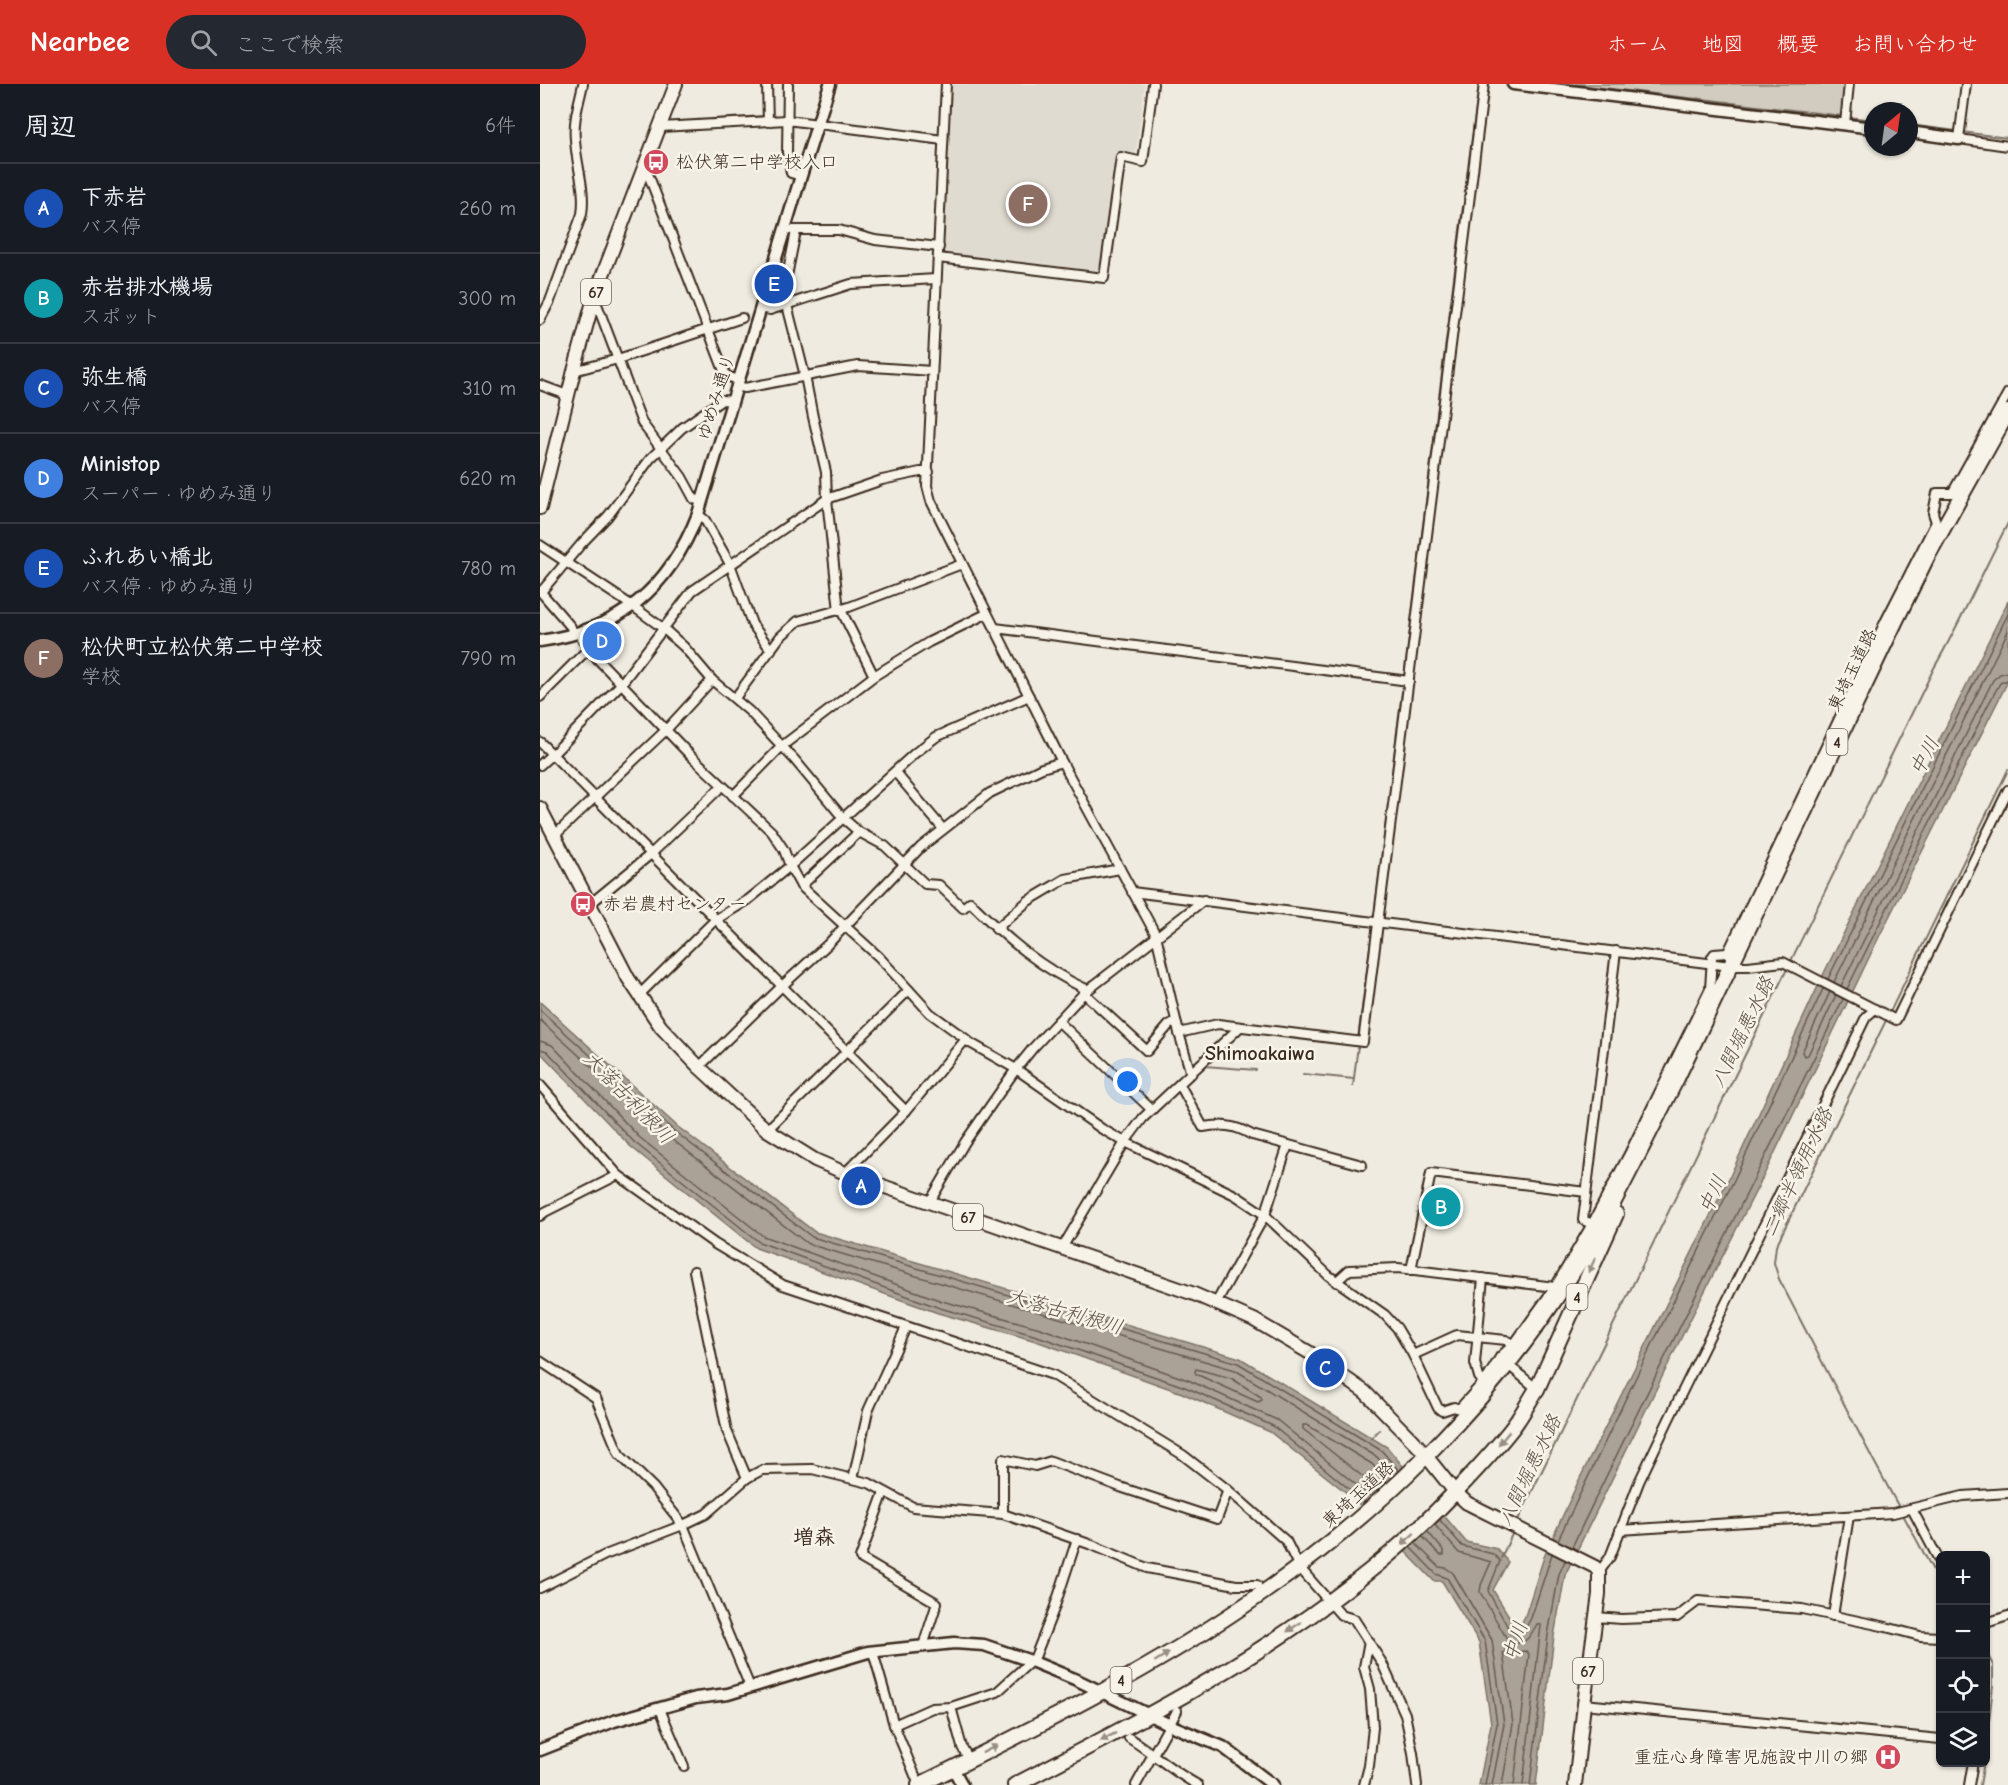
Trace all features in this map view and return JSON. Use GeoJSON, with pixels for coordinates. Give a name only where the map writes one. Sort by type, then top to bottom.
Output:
{"type":"FeatureCollection","features":[{"type":"Feature","properties":{"kind":"highway","name":"東埼玉道路"},"geometry":{"type":"LineString","coordinates":[[1015,1785],[1150,1716],[1254,1653],[1337,1598],[1403,1543],[1452,1495],[1514,1426],[1537,1389],[1677,1078],[1896,620],[1927,557],[2008,412]]}},
{"type":"Feature","properties":{"kind":"highway","name":"東埼玉道路"},"geometry":{"type":"LineString","coordinates":[[919,1785],[1157,1661],[1264,1593],[1369,1510],[1464,1417],[1504,1361],[1562,1290],[1590,1244],[1677,1078]]}},
{"type":"Feature","properties":{"kind":"main road","name":"67"},"geometry":{"type":"LineString","coordinates":[[540,508],[567,395],[594,298],[676,84]]}},
{"type":"Feature","properties":{"kind":"main road","name":"67"},"geometry":{"type":"LineString","coordinates":[[540,808],[638,996],[661,1027],[699,1067],[768,1130],[815,1160],[845,1173],[1216,1303],[1277,1333],[1346,1376],[1383,1409],[1452,1495],[1589,1563],[1599,1572],[1596,1617],[1575,1785]]}},
{"type":"Feature","properties":{"kind":"street"},"geometry":{"type":"LineString","coordinates":[[540,320],[550,301],[582,214],[584,200],[574,120],[583,84]]}},
{"type":"Feature","properties":{"kind":"street"},"geometry":{"type":"LineString","coordinates":[[767,84],[768,122]]}},
{"type":"Feature","properties":{"kind":"street"},"geometry":{"type":"LineString","coordinates":[[788,84],[787,152],[791,172],[801,176]]}},
{"type":"Feature","properties":{"kind":"street","name":"ゆめみ通り"},"geometry":{"type":"LineString","coordinates":[[540,640],[576,634],[608,621],[633,606],[658,584],[676,560],[698,514],[761,308],[790,230],[801,176],[831,84]]}},
{"type":"Feature","properties":{"kind":"street"},"geometry":{"type":"LineString","coordinates":[[946,84],[927,486],[931,501],[986,614],[1062,762],[1156,936],[1191,1074]]}},
{"type":"Feature","properties":{"kind":"street"},"geometry":{"type":"LineString","coordinates":[[938,258],[1104,278],[1121,157],[1143,162],[1153,84]]}},
{"type":"Feature","properties":{"kind":"street"},"geometry":{"type":"LineString","coordinates":[[1179,1033],[1218,1024],[1363,1042],[1484,84]]}},
{"type":"Feature","properties":{"kind":"street"},"geometry":{"type":"LineString","coordinates":[[1513,84],[1864,127]]}},
{"type":"Feature","properties":{"kind":"street"},"geometry":{"type":"LineString","coordinates":[[1845,124],[1849,84]]}},
{"type":"Feature","properties":{"kind":"street"},"geometry":{"type":"LineString","coordinates":[[1959,139],[1966,84]]}},
{"type":"Feature","properties":{"kind":"street"},"geometry":{"type":"LineString","coordinates":[[660,127],[787,120],[943,140]]}},
{"type":"Feature","properties":{"kind":"street"},"geometry":{"type":"LineString","coordinates":[[1918,133],[2008,146]]}},
{"type":"Feature","properties":{"kind":"street"},"geometry":{"type":"LineString","coordinates":[[645,166],[726,376],[745,388],[858,366],[932,371]]}},
{"type":"Feature","properties":{"kind":"street"},"geometry":{"type":"LineString","coordinates":[[874,676],[840,610],[826,472],[787,305],[790,230],[839,230],[876,240],[939,247]]}},
{"type":"Feature","properties":{"kind":"street"},"geometry":{"type":"LineString","coordinates":[[761,308],[770,309],[787,305],[851,284],[936,279]]}},
{"type":"Feature","properties":{"kind":"street"},"geometry":{"type":"LineString","coordinates":[[594,298],[642,423],[682,477],[694,499],[702,501]]}},
{"type":"Feature","properties":{"kind":"street"},"geometry":{"type":"LineString","coordinates":[[574,371],[742,318]]}},
{"type":"Feature","properties":{"kind":"street"},"geometry":{"type":"LineString","coordinates":[[540,385],[567,395]]}},
{"type":"Feature","properties":{"kind":"street"},"geometry":{"type":"LineString","coordinates":[[733,400],[722,399],[682,428],[660,448],[641,468],[608,516],[541,591],[588,649],[621,684],[722,786],[772,832],[784,850],[801,886],[846,925],[930,1013],[965,1040],[1016,1069],[1125,1143],[1235,1195],[1265,1215],[1336,1282],[1385,1315],[1397,1328],[1438,1408],[1442,1411],[1454,1407],[1459,1409],[1504,1361],[1555,1287],[1592,1224],[1710,989],[1711,963],[1714,954],[1726,953],[1729,950],[1886,620],[1936,522],[1934,513],[1937,493],[1952,493],[2008,393]]}},
{"type":"Feature","properties":{"kind":"street"},"geometry":{"type":"LineString","coordinates":[[540,765],[621,684],[692,591],[827,499],[882,480],[929,472]]}},
{"type":"Feature","properties":{"kind":"street"},"geometry":{"type":"LineString","coordinates":[[698,514],[705,520],[730,564],[752,624],[771,650]]}},
{"type":"Feature","properties":{"kind":"street"},"geometry":{"type":"LineString","coordinates":[[540,545],[633,606],[684,647],[712,680],[735,698],[782,746],[843,818],[858,832],[885,846],[925,884],[939,885],[963,908],[970,902],[996,929],[1049,969],[1086,991],[1147,1051],[1169,1025],[1176,1021]]}},
{"type":"Feature","properties":{"kind":"street"},"geometry":{"type":"LineString","coordinates":[[735,698],[788,629],[798,621],[840,610],[962,564]]}},
{"type":"Feature","properties":{"kind":"street"},"geometry":{"type":"LineString","coordinates":[[733,796],[782,746],[874,676],[929,642],[986,614]]}},
{"type":"Feature","properties":{"kind":"street"},"geometry":{"type":"LineString","coordinates":[[995,628],[1409,681]]}},
{"type":"Feature","properties":{"kind":"street"},"geometry":{"type":"LineString","coordinates":[[540,697],[588,649]]}},
{"type":"Feature","properties":{"kind":"street"},"geometry":{"type":"LineString","coordinates":[[554,836],[666,730],[712,680]]}},
{"type":"Feature","properties":{"kind":"street"},"geometry":{"type":"LineString","coordinates":[[638,996],[715,920],[748,900],[790,866],[936,737],[1029,696]]}},
{"type":"Feature","properties":{"kind":"street"},"geometry":{"type":"LineString","coordinates":[[540,742],[906,1112]]}},
{"type":"Feature","properties":{"kind":"street"},"geometry":{"type":"LineString","coordinates":[[699,1067],[846,925],[921,847],[990,793],[1042,768],[1062,762]]}},
{"type":"Feature","properties":{"kind":"street"},"geometry":{"type":"LineString","coordinates":[[895,772],[943,829]]}},
{"type":"Feature","properties":{"kind":"street"},"geometry":{"type":"LineString","coordinates":[[590,904],[651,854],[722,786]]}},
{"type":"Feature","properties":{"kind":"street"},"geometry":{"type":"LineString","coordinates":[[1132,892],[1731,966],[1783,962],[1896,1020],[2008,790]]}},
{"type":"Feature","properties":{"kind":"street"},"geometry":{"type":"LineString","coordinates":[[801,886],[858,832]]}},
{"type":"Feature","properties":{"kind":"street"},"geometry":{"type":"LineString","coordinates":[[996,929],[1028,901],[1065,879],[1120,869]]}},
{"type":"Feature","properties":{"kind":"street"},"geometry":{"type":"LineString","coordinates":[[929,1203],[965,1142],[1016,1069],[1058,1021],[1086,991],[1204,900]]}},
{"type":"Feature","properties":{"kind":"street"},"geometry":{"type":"LineString","coordinates":[[1592,1224],[1583,1220],[1617,951]]}},
{"type":"Feature","properties":{"kind":"street"},"geometry":{"type":"LineString","coordinates":[[768,1130],[909,990]]}},
{"type":"Feature","properties":{"kind":"street"},"geometry":{"type":"LineString","coordinates":[[1599,1572],[1610,1557],[1639,1482],[1866,1017],[1875,1009]]}},
{"type":"Feature","properties":{"kind":"street"},"geometry":{"type":"LineString","coordinates":[[1058,1021],[1152,1110]]}},
{"type":"Feature","properties":{"kind":"street"},"geometry":{"type":"LineString","coordinates":[[1062,1248],[1125,1143],[1152,1110],[1240,1027]]}},
{"type":"Feature","properties":{"kind":"street"},"geometry":{"type":"LineString","coordinates":[[845,1173],[906,1112],[965,1040]]}},
{"type":"Feature","properties":{"kind":"street"},"geometry":{"type":"LineString","coordinates":[[540,1085],[618,1175],[715,1244],[783,1285],[1053,1374],[1183,1455],[1228,1490],[1286,1541],[1299,1567],[1337,1598],[1341,1615],[1354,1619],[1369,1641],[1382,1663],[1405,1714],[1417,1785]]}},
{"type":"Feature","properties":{"kind":"street"},"geometry":{"type":"LineString","coordinates":[[1180,1085],[1203,1127],[1221,1124],[1241,1128],[1252,1135],[1362,1165]]}},
{"type":"Feature","properties":{"kind":"street"},"geometry":{"type":"LineString","coordinates":[[1216,1303],[1265,1215],[1287,1145]]}},
{"type":"Feature","properties":{"kind":"street"},"geometry":{"type":"LineString","coordinates":[[1412,1270],[1431,1173],[1586,1192]]}},
{"type":"Feature","properties":{"kind":"street"},"geometry":{"type":"LineString","coordinates":[[540,1216],[618,1175]]}},
{"type":"Feature","properties":{"kind":"street"},"geometry":{"type":"LineString","coordinates":[[1336,1282],[1349,1270],[1398,1268],[1555,1287]]}},
{"type":"Feature","properties":{"kind":"street"},"geometry":{"type":"LineString","coordinates":[[694,1271],[727,1431],[747,1478]]}},
{"type":"Feature","properties":{"kind":"street"},"geometry":{"type":"LineString","coordinates":[[1483,1278],[1475,1363],[1483,1382]]}},
{"type":"Feature","properties":{"kind":"street"},"geometry":{"type":"LineString","coordinates":[[853,1479],[868,1411],[906,1326]]}},
{"type":"Feature","properties":{"kind":"street"},"geometry":{"type":"LineString","coordinates":[[1413,1356],[1457,1335],[1506,1340],[1514,1344]]}},
{"type":"Feature","properties":{"kind":"street"},"geometry":{"type":"LineString","coordinates":[[540,1361],[596,1398],[619,1454],[653,1487],[683,1525],[750,1687]]}},
{"type":"Feature","properties":{"kind":"street"},"geometry":{"type":"LineString","coordinates":[[1504,1361],[1537,1389]]}},
{"type":"Feature","properties":{"kind":"street"},"geometry":{"type":"LineString","coordinates":[[1003,1514],[1003,1459],[1035,1466],[1051,1461],[1217,1519],[1228,1490]]}},
{"type":"Feature","properties":{"kind":"street"},"geometry":{"type":"LineString","coordinates":[[540,1588],[605,1555],[706,1514],[747,1478],[762,1470],[812,1469],[868,1483],[913,1507],[1003,1514],[1077,1539],[1147,1568],[1236,1585],[1257,1585]]}},
{"type":"Feature","properties":{"kind":"street"},"geometry":{"type":"LineString","coordinates":[[884,1492],[860,1558],[937,1603],[923,1646]]}},
{"type":"Feature","properties":{"kind":"street"},"geometry":{"type":"LineString","coordinates":[[1620,1530],[1893,1513],[1963,1496],[2008,1493]]}},
{"type":"Feature","properties":{"kind":"street"},"geometry":{"type":"LineString","coordinates":[[1912,1509],[1936,1553]]}},
{"type":"Feature","properties":{"kind":"street"},"geometry":{"type":"LineString","coordinates":[[1833,1616],[1849,1516]]}},
{"type":"Feature","properties":{"kind":"street"},"geometry":{"type":"LineString","coordinates":[[894,1725],[932,1708],[951,1707],[997,1692],[1032,1661],[1054,1609],[1077,1539]]}},
{"type":"Feature","properties":{"kind":"street"},"geometry":{"type":"LineString","coordinates":[[1596,1617],[1621,1619],[1677,1617],[1698,1601],[1802,1610],[1920,1636],[1936,1637]]}},
{"type":"Feature","properties":{"kind":"street"},"geometry":{"type":"LineString","coordinates":[[1990,1622],[2008,1616]]}},
{"type":"Feature","properties":{"kind":"street"},"geometry":{"type":"LineString","coordinates":[[1364,1785],[1371,1755],[1373,1727],[1370,1689],[1364,1667],[1369,1641]]}},
{"type":"Feature","properties":{"kind":"street"},"geometry":{"type":"LineString","coordinates":[[540,1750],[614,1721],[696,1698],[728,1694],[873,1652],[954,1642],[984,1646],[1032,1661],[1222,1747],[1273,1785]]}},
{"type":"Feature","properties":{"kind":"street"},"geometry":{"type":"LineString","coordinates":[[873,1652],[894,1725],[919,1785]]}},
{"type":"Feature","properties":{"kind":"street"},"geometry":{"type":"LineString","coordinates":[[1584,1704],[1936,1739]]}},
{"type":"Feature","properties":{"kind":"street"},"geometry":{"type":"LineString","coordinates":[[951,1707],[962,1747],[969,1760]]}},
{"type":"Feature","properties":{"kind":"street"},"geometry":{"type":"LineString","coordinates":[[660,1709],[684,1766]]}},
{"type":"Feature","properties":{"kind":"street"},"geometry":{"type":"LineString","coordinates":[[1136,1785],[1177,1712]]}},
{"type":"Feature","properties":{"kind":"street"},"geometry":{"type":"LineString","coordinates":[[1129,1738],[1154,1754],[1177,1773],[1198,1785]]}},
{"type":"Feature","properties":{"kind":"street"},"geometry":{"type":"LineString","coordinates":[[1969,1785],[1972,1767]]}},
{"type":"Feature","properties":{"kind":"street"},"geometry":{"type":"LineString","coordinates":[[953,1768],[962,1785]]}},
{"type":"Feature","properties":{"kind":"shaded area"},"geometry":{"type":"Polygon","coordinates":[[[951,84],[1145,84],[1136,154],[1119,152],[1099,274],[943,253],[951,84]]]}},
{"type":"Feature","properties":{"kind":"shaded area"},"geometry":{"type":"Polygon","coordinates":[[[1576,84],[1846,84],[1842,116],[1729,105],[1729,102],[1697,98],[1696,101],[1577,87],[1576,84]]]}},
{"type":"Feature","properties":{"kind":"water"},"geometry":{"type":"Polygon","coordinates":[[[2008,601],[2008,681],[1879,937],[1763,1177],[1565,1575],[1554,1636],[1536,1785],[1479,1785],[1491,1724],[1479,1642],[1442,1581],[1434,1581],[1353,1498],[1270,1432],[1182,1393],[1036,1341],[938,1313],[756,1248],[630,1146],[540,1052],[540,1002],[678,1127],[815,1232],[1240,1358],[1387,1447],[1466,1542],[1497,1549],[1508,1562],[1493,1590],[1518,1631],[1544,1557],[1578,1482],[1730,1176],[1825,971],[2008,601]]]}},
{"type":"Feature","properties":{"kind":"pier"},"geometry":{"type":"Polygon","coordinates":[[[1407,1466],[1445,1513],[1402,1552],[1360,1509],[1407,1466]]]}},
{"type":"Feature","properties":{"kind":"waterway"},"geometry":{"type":"LineString","coordinates":[[1569,84],[1843,116]]}},
{"type":"Feature","properties":{"kind":"waterway"},"geometry":{"type":"LineString","coordinates":[[1464,199],[1479,85]]}},
{"type":"Feature","properties":{"kind":"waterway"},"geometry":{"type":"LineString","coordinates":[[1849,117],[1864,119]]}},
{"type":"Feature","properties":{"kind":"waterway"},"geometry":{"type":"LineString","coordinates":[[1918,126],[1957,131]]}},
{"type":"Feature","properties":{"kind":"waterway"},"geometry":{"type":"LineString","coordinates":[[1962,132],[2008,138]]}},
{"type":"Feature","properties":{"kind":"waterway"},"geometry":{"type":"LineString","coordinates":[[1449,318],[1463,206]]}},
{"type":"Feature","properties":{"kind":"waterway"},"geometry":{"type":"LineString","coordinates":[[1434,438],[1448,325]]}},
{"type":"Feature","properties":{"kind":"waterway"},"geometry":{"type":"LineString","coordinates":[[1419,558],[1433,445]]}},
{"type":"Feature","properties":{"kind":"waterway","name":"八間堀悪水路"},"geometry":{"type":"LineString","coordinates":[[1517,1522],[1934,668],[2008,523]]}},
{"type":"Feature","properties":{"kind":"waterway"},"geometry":{"type":"LineString","coordinates":[[1404,678],[1418,565]]}},
{"type":"Feature","properties":{"kind":"waterway"},"geometry":{"type":"LineString","coordinates":[[1389,797],[1403,684]]}},
{"type":"Feature","properties":{"kind":"waterway","name":"二郷半領用水路"},"geometry":{"type":"LineString","coordinates":[[1936,1576],[1779,1279],[1774,1263],[1776,1246],[2008,770]]}},
{"type":"Feature","properties":{"kind":"waterway"},"geometry":{"type":"LineString","coordinates":[[1374,917],[1388,804]]}},
{"type":"Feature","properties":{"kind":"waterway"},"geometry":{"type":"LineString","coordinates":[[1358,1039],[1373,924]]}},
{"type":"Feature","properties":{"kind":"waterway"},"geometry":{"type":"LineString","coordinates":[[1353,1086],[1358,1045]]}},
{"type":"Feature","properties":{"kind":"waterway"},"geometry":{"type":"LineString","coordinates":[[1205,1066],[1256,1070]]}},
{"type":"Feature","properties":{"kind":"waterway"},"geometry":{"type":"LineString","coordinates":[[1303,1074],[1354,1079]]}},
{"type":"Feature","properties":{"kind":"waterway"},"geometry":{"type":"LineString","coordinates":[[1371,1439],[1379,1430]]}},
{"type":"Feature","properties":{"kind":"waterway","name":"八間堀悪水路"},"geometry":{"type":"LineString","coordinates":[[1501,1558],[1514,1530]]}},
{"type":"Feature","properties":{"kind":"waterway","name":"二郷半領用水路"},"geometry":{"type":"LineString","coordinates":[[1990,1659],[1993,1665],[1990,1713]]}},
{"type":"Feature","properties":{"kind":"waterway","name":"二郷半領用水路"},"geometry":{"type":"LineString","coordinates":[[1980,1785],[1983,1767]]}},
{"type":"Feature","properties":{"kind":"place","name":"松伏第二中学校入口"},"geometry":{"type":"Point","coordinates":[656,162]}},
{"type":"Feature","properties":{"kind":"place","name":"松伏町立松伏第二中学校"},"geometry":{"type":"Point","coordinates":[1028,204]}},
{"type":"Feature","properties":{"kind":"place","name":"ふれあい橋北"},"geometry":{"type":"Point","coordinates":[774,284]}},
{"type":"Feature","properties":{"kind":"place","name":"Ministop"},"geometry":{"type":"Point","coordinates":[602,641]}},
{"type":"Feature","properties":{"kind":"place","name":"赤岩農村センター"},"geometry":{"type":"Point","coordinates":[583,904]}},
{"type":"Feature","properties":{"kind":"place","name":"下赤岩"},"geometry":{"type":"Point","coordinates":[861,1186]}},
{"type":"Feature","properties":{"kind":"place","name":"赤岩排水機場"},"geometry":{"type":"Point","coordinates":[1441,1207]}},
{"type":"Feature","properties":{"kind":"place","name":"弥生橋"},"geometry":{"type":"Point","coordinates":[1325,1368]}},
{"type":"Feature","properties":{"kind":"place","name":"重症心身障害児施設中川の郷"},"geometry":{"type":"Point","coordinates":[1888,1757]}},
{"type":"Feature","properties":{"kind":"district","name":"Shimoakaiwa"},"geometry":{"type":"Point","coordinates":[1260,1053]}},
{"type":"Feature","properties":{"kind":"district","name":"増森"},"geometry":{"type":"Point","coordinates":[814,1537]}},
{"type":"Feature","properties":{"kind":"water label","name":"中川"},"geometry":{"type":"Point","coordinates":[1924,756]}},
{"type":"Feature","properties":{"kind":"water label","name":"大落古利根川"},"geometry":{"type":"Point","coordinates":[629,1097]}},
{"type":"Feature","properties":{"kind":"water label","name":"中川"},"geometry":{"type":"Point","coordinates":[1712,1194]}},
{"type":"Feature","properties":{"kind":"water label","name":"大落古利根川"},"geometry":{"type":"Point","coordinates":[1065,1311]}},
{"type":"Feature","properties":{"kind":"water label","name":"中川"},"geometry":{"type":"Point","coordinates":[1515,1641]}}]}
